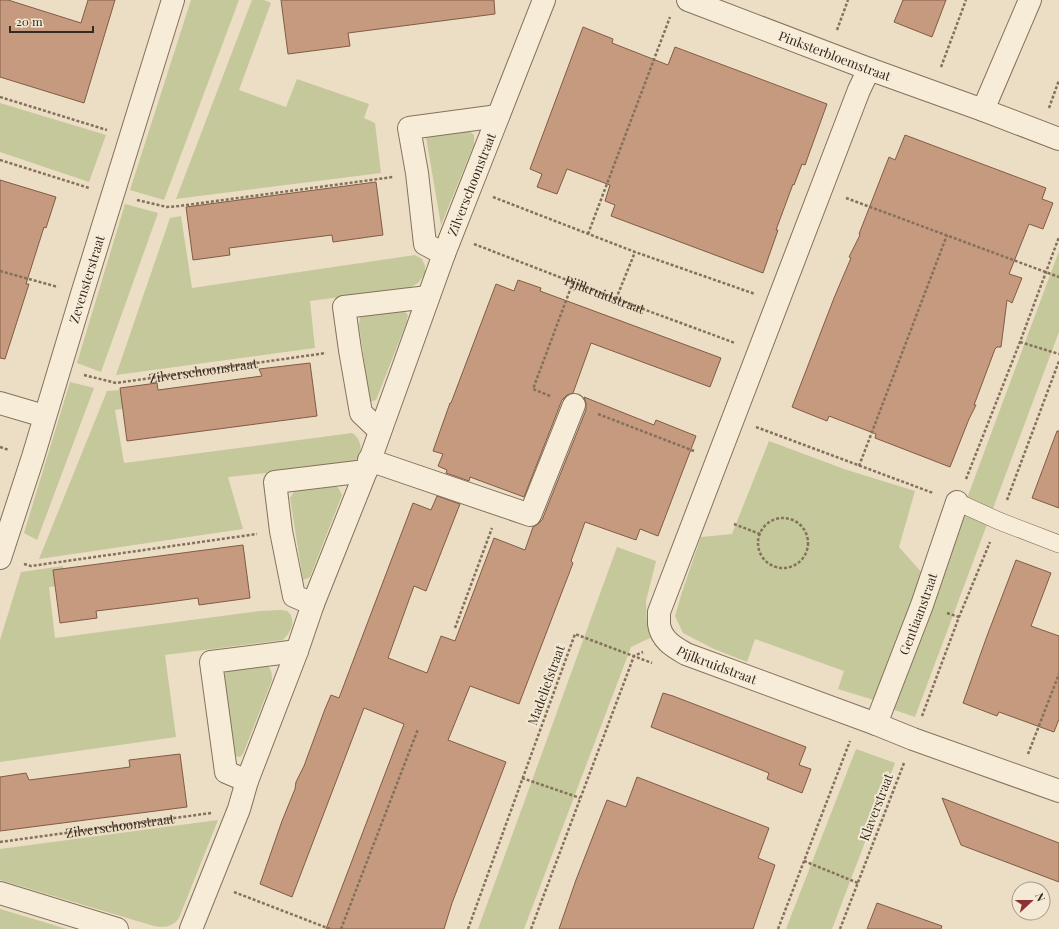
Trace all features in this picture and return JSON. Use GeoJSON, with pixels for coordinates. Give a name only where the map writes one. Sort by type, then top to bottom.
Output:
{"type":"FeatureCollection","features":[{"type":"Feature","properties":{"kind":"street","name":"Zevensterstraat"},"geometry":{"type":"LineString","coordinates":[[1,556],[33,457],[59,367],[173,0]]}},
{"type":"Feature","properties":{"kind":"street","name":"Zilverschoonstraat"},"geometry":{"type":"LineString","coordinates":[[190,929],[239,809],[313,604],[368,465],[428,297],[544,0]]}},
{"type":"Feature","properties":{"kind":"street"},"geometry":{"type":"LineString","coordinates":[[983,110],[1030,0]]}},
{"type":"Feature","properties":{"kind":"street","name":"Pinksterbloemstraat"},"geometry":{"type":"LineString","coordinates":[[680,7],[869,69],[1059,139]]}},
{"type":"Feature","properties":{"kind":"street","name":"Pijlkruidstraat"},"geometry":{"type":"LineString","coordinates":[[869,69],[859,90],[717,460],[660,612],[659,626],[665,640],[674,648],[686,654],[913,739],[1059,791]]}},
{"type":"Feature","properties":{"kind":"street","name":"Zilverschoonstraat"},"geometry":{"type":"LineString","coordinates":[[448,244],[425,244],[417,173],[409,128],[498,116]]}},
{"type":"Feature","properties":{"kind":"street"},"geometry":{"type":"LineString","coordinates":[[380,431],[361,413],[344,307],[428,297]]}},
{"type":"Feature","properties":{"kind":"street"},"geometry":{"type":"LineString","coordinates":[[0,403],[44,416]]}},
{"type":"Feature","properties":{"kind":"street"},"geometry":{"type":"LineString","coordinates":[[313,604],[294,596],[281,531],[275,482],[368,465],[530,515],[574,405]]}},
{"type":"Feature","properties":{"kind":"street","name":"Gentiaanstraat"},"geometry":{"type":"LineString","coordinates":[[867,721],[922,605],[957,502]]}},
{"type":"Feature","properties":{"kind":"street"},"geometry":{"type":"LineString","coordinates":[[248,781],[226,772],[211,662],[297,651]]}},
{"type":"Feature","properties":{"kind":"street"},"geometry":{"type":"LineString","coordinates":[[0,893],[117,929]]}},
{"type":"Feature","properties":{"kind":"lane"},"geometry":{"type":"LineString","coordinates":[[957,502],[999,521],[1059,544]]}},
{"type":"Feature","properties":{"kind":"path"},"geometry":{"type":"LineString","coordinates":[[940,70],[966,0]]}},
{"type":"Feature","properties":{"kind":"path"},"geometry":{"type":"LineString","coordinates":[[588,234],[680,7]]}},
{"type":"Feature","properties":{"kind":"path"},"geometry":{"type":"LineString","coordinates":[[1047,112],[1059,80]]}},
{"type":"Feature","properties":{"kind":"path"},"geometry":{"type":"LineString","coordinates":[[0,97],[108,130]]}},
{"type":"Feature","properties":{"kind":"path"},"geometry":{"type":"LineString","coordinates":[[0,160],[90,188]]}},
{"type":"Feature","properties":{"kind":"path"},"geometry":{"type":"LineString","coordinates":[[167,207],[417,173]]}},
{"type":"Feature","properties":{"kind":"path"},"geometry":{"type":"LineString","coordinates":[[470,188],[635,252],[778,303]]}},
{"type":"Feature","properties":{"kind":"path"},"geometry":{"type":"LineString","coordinates":[[821,189],[1059,277]]}},
{"type":"Feature","properties":{"kind":"path"},"geometry":{"type":"LineString","coordinates":[[859,466],[947,235]]}},
{"type":"Feature","properties":{"kind":"path"},"geometry":{"type":"LineString","coordinates":[[733,419],[957,502],[1020,342],[1059,237]]}},
{"type":"Feature","properties":{"kind":"path","name":"Pijlkruidstraat"},"geometry":{"type":"LineString","coordinates":[[448,244],[573,282],[758,352]]}},
{"type":"Feature","properties":{"kind":"path"},"geometry":{"type":"LineString","coordinates":[[616,299],[635,252]]}},
{"type":"Feature","properties":{"kind":"path"},"geometry":{"type":"LineString","coordinates":[[0,271],[82,294]]}},
{"type":"Feature","properties":{"kind":"path"},"geometry":{"type":"LineString","coordinates":[[573,282],[533,389],[717,460]]}},
{"type":"Feature","properties":{"kind":"path"},"geometry":{"type":"LineString","coordinates":[[1020,342],[1059,354]]}},
{"type":"Feature","properties":{"kind":"path","name":"Zilverschoonstraat"},"geometry":{"type":"LineString","coordinates":[[59,367],[104,381],[116,383],[350,350]]}},
{"type":"Feature","properties":{"kind":"path"},"geometry":{"type":"LineString","coordinates":[[913,739],[959,618],[999,521],[1059,361]]}},
{"type":"Feature","properties":{"kind":"path"},"geometry":{"type":"LineString","coordinates":[[456,628],[500,505]]}},
{"type":"Feature","properties":{"kind":"path"},"geometry":{"type":"LineString","coordinates":[[785,518],[793,520],[804,530],[807,537],[808,545],[806,553],[801,560],[786,568],[770,564],[764,558],[760,550],[758,542],[760,534],[764,527],[777,519],[785,518]]}},
{"type":"Feature","properties":{"kind":"path"},"geometry":{"type":"LineString","coordinates":[[734,524],[760,534]]}},
{"type":"Feature","properties":{"kind":"path"},"geometry":{"type":"LineString","coordinates":[[1,556],[31,566],[281,531]]}},
{"type":"Feature","properties":{"kind":"path","name":"Madeliefstraat"},"geometry":{"type":"LineString","coordinates":[[468,929],[522,778],[576,634],[634,656]]}},
{"type":"Feature","properties":{"kind":"path"},"geometry":{"type":"LineString","coordinates":[[531,929],[634,656],[665,640]]}},
{"type":"Feature","properties":{"kind":"path"},"geometry":{"type":"LineString","coordinates":[[1019,777],[1059,674]]}},
{"type":"Feature","properties":{"kind":"path"},"geometry":{"type":"LineString","coordinates":[[778,929],[804,861],[867,721]]}},
{"type":"Feature","properties":{"kind":"path"},"geometry":{"type":"LineString","coordinates":[[340,929],[418,729]]}},
{"type":"Feature","properties":{"kind":"path","name":"Klaverstraat"},"geometry":{"type":"LineString","coordinates":[[840,929],[913,739]]}},
{"type":"Feature","properties":{"kind":"path"},"geometry":{"type":"LineString","coordinates":[[522,778],[580,798]]}},
{"type":"Feature","properties":{"kind":"path","name":"Zilverschoonstraat"},"geometry":{"type":"LineString","coordinates":[[0,842],[239,809]]}},
{"type":"Feature","properties":{"kind":"path"},"geometry":{"type":"LineString","coordinates":[[804,861],[858,883]]}},
{"type":"Feature","properties":{"kind":"path"},"geometry":{"type":"LineString","coordinates":[[209,882],[330,929]]}},
{"type":"Feature","properties":{"kind":"green space"},"geometry":{"type":"Polygon","coordinates":[[[191,0],[239,0],[164,200],[130,190],[191,0]]]}},
{"type":"Feature","properties":{"kind":"green space"},"geometry":{"type":"Polygon","coordinates":[[[252,0],[264,0],[271,3],[239,90],[286,107],[297,79],[369,104],[364,118],[375,123],[381,173],[176,199],[252,0]]]}},
{"type":"Feature","properties":{"kind":"green space"},"geometry":{"type":"Polygon","coordinates":[[[0,103],[106,135],[89,182],[0,152],[0,103]]]}},
{"type":"Feature","properties":{"kind":"green space"},"geometry":{"type":"Polygon","coordinates":[[[469,131],[474,135],[474,144],[441,225],[426,137],[469,131]]]}},
{"type":"Feature","properties":{"kind":"green space"},"geometry":{"type":"Polygon","coordinates":[[[125,204],[158,213],[101,372],[77,363],[125,204]]]}},
{"type":"Feature","properties":{"kind":"green space"},"geometry":{"type":"Polygon","coordinates":[[[181,216],[192,288],[415,255],[422,259],[425,266],[425,274],[418,283],[409,288],[310,301],[315,348],[116,375],[170,218],[181,216]]]}},
{"type":"Feature","properties":{"kind":"green space"},"geometry":{"type":"Polygon","coordinates":[[[1059,251],[1059,332],[915,717],[889,708],[1059,251]]]}},
{"type":"Feature","properties":{"kind":"green space"},"geometry":{"type":"Polygon","coordinates":[[[402,309],[408,315],[406,324],[376,400],[370,402],[359,325],[360,317],[366,310],[402,309]]]}},
{"type":"Feature","properties":{"kind":"green space"},"geometry":{"type":"Polygon","coordinates":[[[70,382],[94,388],[37,540],[24,533],[70,382]]]}},
{"type":"Feature","properties":{"kind":"green space"},"geometry":{"type":"Polygon","coordinates":[[[134,389],[138,406],[115,410],[124,463],[352,433],[358,438],[361,449],[360,453],[356,460],[350,464],[228,477],[243,529],[39,559],[107,391],[134,389]]]}},
{"type":"Feature","properties":{"kind":"green space"},"geometry":{"type":"Polygon","coordinates":[[[769,441],[844,469],[915,491],[899,547],[922,573],[877,701],[838,689],[844,671],[755,639],[747,662],[714,649],[683,633],[675,616],[701,537],[732,534],[769,441]]]}},
{"type":"Feature","properties":{"kind":"green space"},"geometry":{"type":"Polygon","coordinates":[[[335,485],[342,495],[310,577],[303,580],[290,498],[296,488],[335,485]]]}},
{"type":"Feature","properties":{"kind":"green space"},"geometry":{"type":"Polygon","coordinates":[[[617,547],[656,561],[646,601],[647,625],[652,637],[631,647],[524,929],[478,929],[617,547]]]}},
{"type":"Feature","properties":{"kind":"green space"},"geometry":{"type":"Polygon","coordinates":[[[63,566],[66,585],[49,587],[55,638],[259,611],[287,611],[291,615],[292,626],[283,640],[165,655],[176,737],[0,762],[0,640],[21,572],[63,566]]]}},
{"type":"Feature","properties":{"kind":"green space"},"geometry":{"type":"Polygon","coordinates":[[[266,664],[271,671],[272,680],[243,754],[240,757],[235,756],[224,677],[226,669],[266,664]]]}},
{"type":"Feature","properties":{"kind":"green space"},"geometry":{"type":"Polygon","coordinates":[[[856,749],[895,763],[832,929],[786,929],[856,749]]]}},
{"type":"Feature","properties":{"kind":"green space"},"geometry":{"type":"Polygon","coordinates":[[[218,820],[179,918],[168,926],[154,926],[0,880],[0,849],[218,820]]]}},
{"type":"Feature","properties":{"kind":"green space"},"geometry":{"type":"Polygon","coordinates":[[[0,909],[67,929],[0,929],[0,909]]]}},
{"type":"Feature","properties":{"kind":"building"},"geometry":{"type":"Polygon","coordinates":[[[0,0],[8,0],[81,23],[88,0],[115,0],[84,103],[0,77],[0,0]]]}},
{"type":"Feature","properties":{"kind":"building"},"geometry":{"type":"Polygon","coordinates":[[[281,0],[494,0],[495,14],[348,33],[350,46],[288,54],[281,0]]]}},
{"type":"Feature","properties":{"kind":"building"},"geometry":{"type":"Polygon","coordinates":[[[903,0],[946,0],[932,37],[894,22],[903,0]]]}},
{"type":"Feature","properties":{"kind":"building"},"geometry":{"type":"Polygon","coordinates":[[[583,27],[613,39],[612,43],[668,65],[675,47],[827,104],[805,165],[802,164],[794,185],[793,184],[776,230],[778,230],[763,273],[611,216],[615,205],[605,201],[610,185],[567,169],[557,194],[537,187],[542,174],[530,169],[583,27]]]}},
{"type":"Feature","properties":{"kind":"building"},"geometry":{"type":"Polygon","coordinates":[[[905,135],[1046,188],[1042,199],[1053,203],[1043,229],[1029,224],[1009,274],[1022,278],[1012,303],[1007,300],[1001,347],[997,347],[995,349],[974,405],[976,405],[950,467],[875,438],[876,434],[829,416],[827,421],[792,407],[889,157],[895,160],[905,135]]]}},
{"type":"Feature","properties":{"kind":"building"},"geometry":{"type":"Polygon","coordinates":[[[0,180],[56,197],[46,228],[44,227],[26,284],[29,284],[5,359],[0,358],[0,180]]]}},
{"type":"Feature","properties":{"kind":"building"},"geometry":{"type":"Polygon","coordinates":[[[376,182],[383,235],[333,242],[332,235],[229,248],[230,255],[193,260],[186,207],[376,182]]]}},
{"type":"Feature","properties":{"kind":"building"},"geometry":{"type":"Polygon","coordinates":[[[518,280],[541,288],[540,291],[721,358],[710,387],[591,343],[573,393],[567,395],[562,400],[524,497],[470,477],[469,481],[446,473],[447,470],[438,466],[443,454],[433,451],[450,403],[496,284],[514,291],[518,280]]]}},
{"type":"Feature","properties":{"kind":"building"},"geometry":{"type":"Polygon","coordinates":[[[310,363],[317,416],[127,441],[120,388],[157,383],[158,390],[262,376],[259,369],[310,363]]]}},
{"type":"Feature","properties":{"kind":"building"},"geometry":{"type":"Polygon","coordinates":[[[584,397],[654,425],[656,420],[696,436],[658,536],[640,529],[636,540],[585,522],[571,561],[573,563],[519,704],[470,686],[448,740],[506,762],[452,903],[444,929],[326,929],[404,724],[364,708],[292,897],[260,884],[295,789],[296,782],[304,766],[325,709],[331,695],[339,698],[413,503],[431,510],[437,496],[460,504],[426,591],[414,586],[388,658],[427,673],[441,636],[455,641],[494,538],[525,550],[533,527],[542,520],[586,410],[584,397]]]}},
{"type":"Feature","properties":{"kind":"building"},"geometry":{"type":"Polygon","coordinates":[[[1057,431],[1059,431],[1059,508],[1032,498],[1057,431]]]}},
{"type":"Feature","properties":{"kind":"building"},"geometry":{"type":"Polygon","coordinates":[[[243,545],[250,598],[199,605],[198,598],[96,611],[97,618],[60,623],[53,570],[243,545]]]}},
{"type":"Feature","properties":{"kind":"building"},"geometry":{"type":"Polygon","coordinates":[[[1016,560],[1051,573],[1031,626],[1059,636],[1059,719],[1054,732],[999,712],[997,716],[963,703],[1016,560]]]}},
{"type":"Feature","properties":{"kind":"building"},"geometry":{"type":"Polygon","coordinates":[[[663,693],[806,747],[799,765],[811,769],[802,793],[767,779],[769,773],[651,727],[663,693]]]}},
{"type":"Feature","properties":{"kind":"building"},"geometry":{"type":"Polygon","coordinates":[[[180,754],[187,807],[0,831],[0,777],[26,773],[29,780],[130,767],[129,760],[180,754]]]}},
{"type":"Feature","properties":{"kind":"building"},"geometry":{"type":"Polygon","coordinates":[[[637,777],[769,828],[758,858],[775,865],[753,929],[559,929],[607,800],[626,807],[637,777]]]}},
{"type":"Feature","properties":{"kind":"building"},"geometry":{"type":"Polygon","coordinates":[[[942,798],[1059,843],[1059,882],[961,845],[942,798]]]}},
{"type":"Feature","properties":{"kind":"building"},"geometry":{"type":"Polygon","coordinates":[[[877,903],[942,926],[941,929],[867,929],[877,903]]]}}]}
